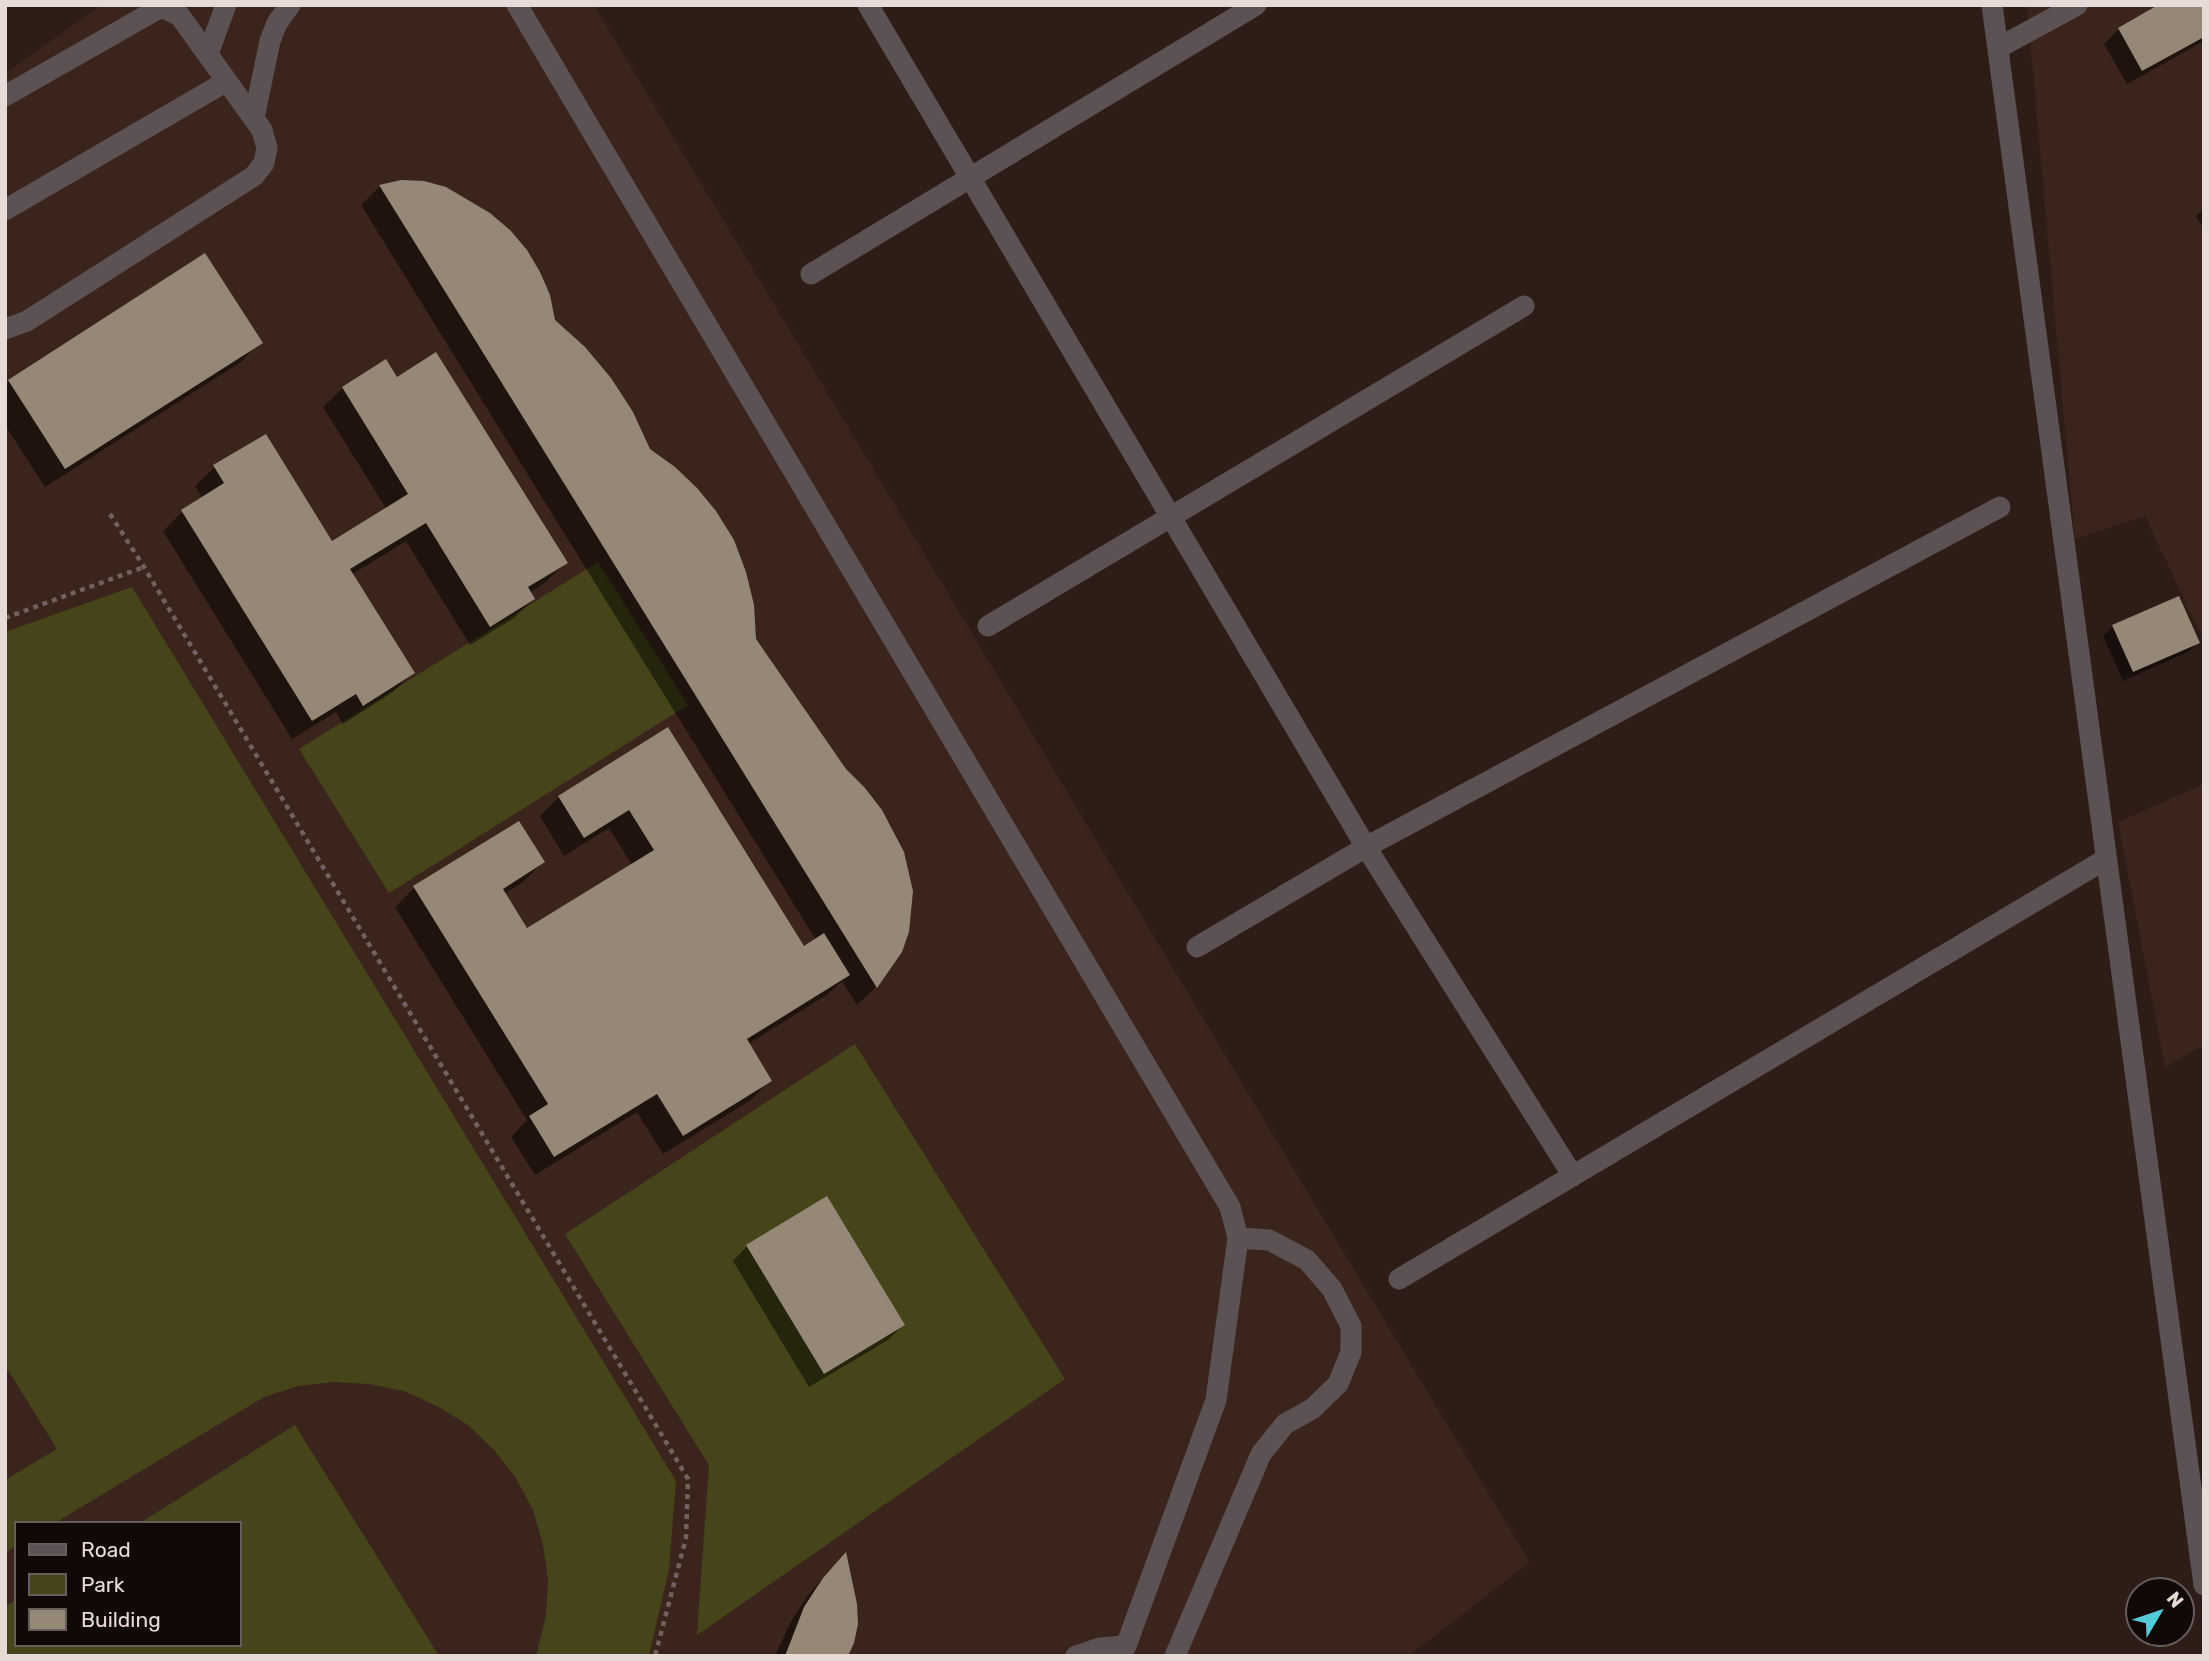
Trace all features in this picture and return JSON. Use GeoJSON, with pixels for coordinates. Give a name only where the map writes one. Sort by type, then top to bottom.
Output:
{"type":"FeatureCollection","features":[{"type":"Feature","properties":{"kind":"street"},"geometry":{"type":"LineString","coordinates":[[208,54],[226,5]]}},
{"type":"Feature","properties":{"kind":"street"},"geometry":{"type":"LineString","coordinates":[[254,118],[270,41],[277,23],[290,5]]}},
{"type":"Feature","properties":{"kind":"street"},"geometry":{"type":"LineString","coordinates":[[517,5],[1230,1207],[1238,1238],[1216,1400],[1123,1651],[1100,1648],[1076,1656]]}},
{"type":"Feature","properties":{"kind":"street"},"geometry":{"type":"LineString","coordinates":[[868,5],[1366,847],[1573,1176]]}},
{"type":"Feature","properties":{"kind":"street"},"geometry":{"type":"LineString","coordinates":[[811,274],[1256,5]]}},
{"type":"Feature","properties":{"kind":"street"},"geometry":{"type":"LineString","coordinates":[[1992,5],[2204,1585]]}},
{"type":"Feature","properties":{"kind":"street"},"geometry":{"type":"LineString","coordinates":[[1998,48],[2077,5]]}},
{"type":"Feature","properties":{"kind":"street"},"geometry":{"type":"LineString","coordinates":[[5,96],[156,10],[164,8],[180,16],[208,54],[262,130],[267,148],[264,163],[254,176],[27,321],[5,329]]}},
{"type":"Feature","properties":{"kind":"street"},"geometry":{"type":"LineString","coordinates":[[5,210],[227,81]]}},
{"type":"Feature","properties":{"kind":"street"},"geometry":{"type":"LineString","coordinates":[[988,625],[1524,306]]}},
{"type":"Feature","properties":{"kind":"street"},"geometry":{"type":"LineString","coordinates":[[1197,947],[1366,847],[2000,507]]}},
{"type":"Feature","properties":{"kind":"street"},"geometry":{"type":"LineString","coordinates":[[1399,1279],[2106,859]]}},
{"type":"Feature","properties":{"kind":"street"},"geometry":{"type":"LineString","coordinates":[[1175,1656],[1261,1454],[1285,1424],[1312,1409],[1338,1384],[1351,1352],[1351,1326],[1332,1289],[1307,1260],[1269,1240],[1238,1238]]}},
{"type":"Feature","properties":{"kind":"path"},"geometry":{"type":"LineString","coordinates":[[110,514],[688,1479],[686,1538],[655,1656]]}},
{"type":"Feature","properties":{"kind":"path"},"geometry":{"type":"LineString","coordinates":[[5,618],[144,567]]}},
{"type":"Feature","properties":{"kind":"shaded area"},"geometry":{"type":"Polygon","coordinates":[[[101,5],[594,5],[1530,1562],[1409,1656],[5,1656],[5,74],[101,5]]]}},
{"type":"Feature","properties":{"kind":"shaded area"},"geometry":{"type":"Polygon","coordinates":[[[2027,5],[2204,5],[2204,641],[2145,516],[2075,539],[2027,5]]]}},
{"type":"Feature","properties":{"kind":"shaded area"},"geometry":{"type":"Polygon","coordinates":[[[2204,784],[2204,1045],[2165,1067],[2118,822],[2204,784]]]}},
{"type":"Feature","properties":{"kind":"green space"},"geometry":{"type":"Polygon","coordinates":[[[598,562],[688,705],[389,893],[299,749],[598,562]]]}},
{"type":"Feature","properties":{"kind":"green space"},"geometry":{"type":"Polygon","coordinates":[[[132,587],[676,1481],[669,1569],[649,1656],[536,1656],[546,1616],[548,1580],[543,1545],[533,1510],[516,1478],[494,1450],[468,1425],[437,1406],[404,1391],[369,1384],[333,1382],[298,1386],[264,1397],[58,1521],[14,1521],[14,1547],[5,1553],[5,1480],[57,1449],[8,1370],[5,1371],[5,632],[132,587]]]}},
{"type":"Feature","properties":{"kind":"green space"},"geometry":{"type":"Polygon","coordinates":[[[855,1044],[1065,1379],[697,1635],[709,1465],[565,1234],[855,1044]]]}},
{"type":"Feature","properties":{"kind":"green space"},"geometry":{"type":"Polygon","coordinates":[[[295,1425],[439,1656],[5,1656],[5,1607],[14,1601],[14,1647],[242,1647],[242,1521],[143,1521],[295,1425]]]}},
{"type":"Feature","properties":{"kind":"building"},"geometry":{"type":"Polygon","coordinates":[[[2158,5],[2204,5],[2204,37],[2142,71],[2118,28],[2158,5]]]}},
{"type":"Feature","properties":{"kind":"building"},"geometry":{"type":"Polygon","coordinates":[[[401,180],[424,181],[446,187],[490,213],[511,231],[540,272],[550,295],[555,320],[585,347],[611,378],[633,412],[650,449],[675,467],[697,488],[716,511],[734,540],[754,605],[756,639],[846,769],[882,810],[904,852],[913,891],[909,932],[902,952],[877,988],[379,185],[401,180]]]}},
{"type":"Feature","properties":{"kind":"building"},"geometry":{"type":"Polygon","coordinates":[[[205,253],[263,343],[65,469],[8,380],[205,253]]]}},
{"type":"Feature","properties":{"kind":"building"},"geometry":{"type":"Polygon","coordinates":[[[436,352],[568,563],[528,587],[535,599],[490,627],[426,523],[350,569],[415,673],[363,706],[356,694],[312,721],[181,510],[224,483],[213,465],[266,434],[332,541],[408,494],[342,387],[386,359],[397,377],[436,352]]]}},
{"type":"Feature","properties":{"kind":"building"},"geometry":{"type":"Polygon","coordinates":[[[2179,596],[2200,643],[2133,672],[2112,625],[2179,596]]]}},
{"type":"Feature","properties":{"kind":"building"},"geometry":{"type":"Polygon","coordinates":[[[668,727],[804,946],[824,933],[850,975],[747,1039],[772,1081],[683,1136],[657,1094],[554,1157],[529,1116],[548,1104],[413,886],[519,821],[545,862],[503,889],[527,928],[654,850],[629,810],[584,838],[558,796],[668,727]]]}},
{"type":"Feature","properties":{"kind":"building"},"geometry":{"type":"Polygon","coordinates":[[[827,1196],[905,1325],[824,1374],[746,1245],[827,1196]]]}},
{"type":"Feature","properties":{"kind":"building"},"geometry":{"type":"Polygon","coordinates":[[[846,1552],[857,1604],[858,1624],[848,1656],[785,1656],[804,1607],[823,1578],[846,1552]]]}}]}
